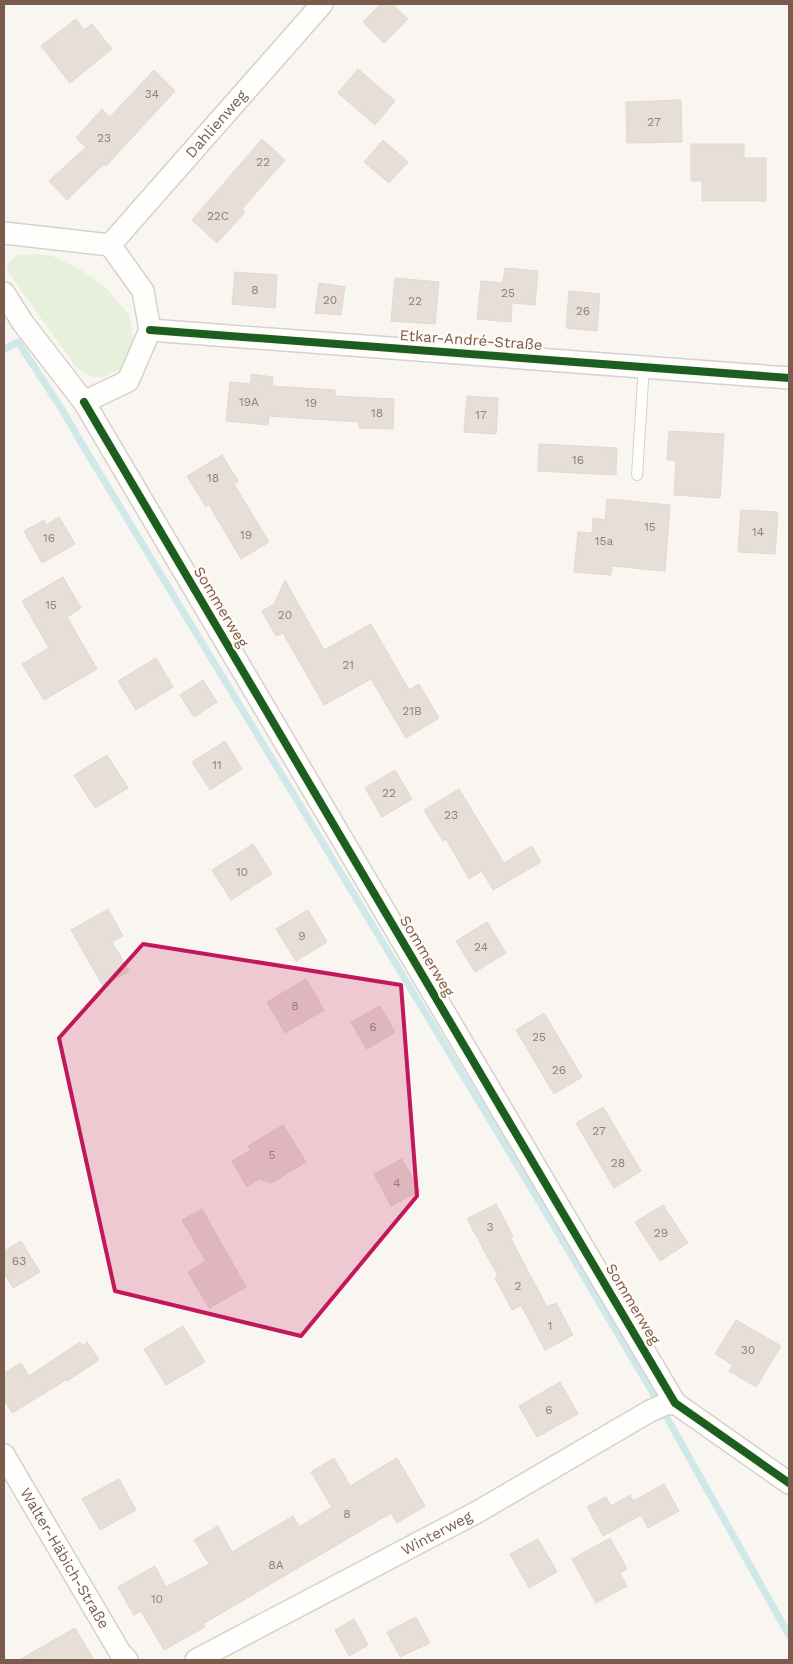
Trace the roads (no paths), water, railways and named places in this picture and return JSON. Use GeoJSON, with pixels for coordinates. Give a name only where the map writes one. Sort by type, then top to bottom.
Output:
{"type":"FeatureCollection","features":[{"type":"Feature","properties":{"kind":"street","name":"Dahlienweg"},"geometry":{"type":"LineString","coordinates":[[110,245],[322,4]]}},
{"type":"Feature","properties":{"kind":"street"},"geometry":{"type":"LineString","coordinates":[[4,233],[110,245],[143,291],[150,330],[128,381],[84,402]]}},
{"type":"Feature","properties":{"kind":"street","name":"Sommerweg"},"geometry":{"type":"LineString","coordinates":[[4,293],[23,323],[84,402],[664,1406],[789,1483]]}},
{"type":"Feature","properties":{"kind":"street","name":"Etkar-André-Straße"},"geometry":{"type":"LineString","coordinates":[[150,330],[789,378]]}},
{"type":"Feature","properties":{"kind":"street","name":"Winterweg"},"geometry":{"type":"LineString","coordinates":[[196,1660],[479,1511],[664,1406]]}},
{"type":"Feature","properties":{"kind":"street","name":"Walter-Häbich-Straße"},"geometry":{"type":"LineString","coordinates":[[4,1455],[121,1654],[127,1660]]}},
{"type":"Feature","properties":{"kind":"lane"},"geometry":{"type":"LineString","coordinates":[[637,475],[644,366]]}},
{"type":"Feature","properties":{"kind":"waterway"},"geometry":{"type":"LineString","coordinates":[[4,349],[18,342],[63,411],[554,1226],[653,1393],[789,1635]]}}]}
